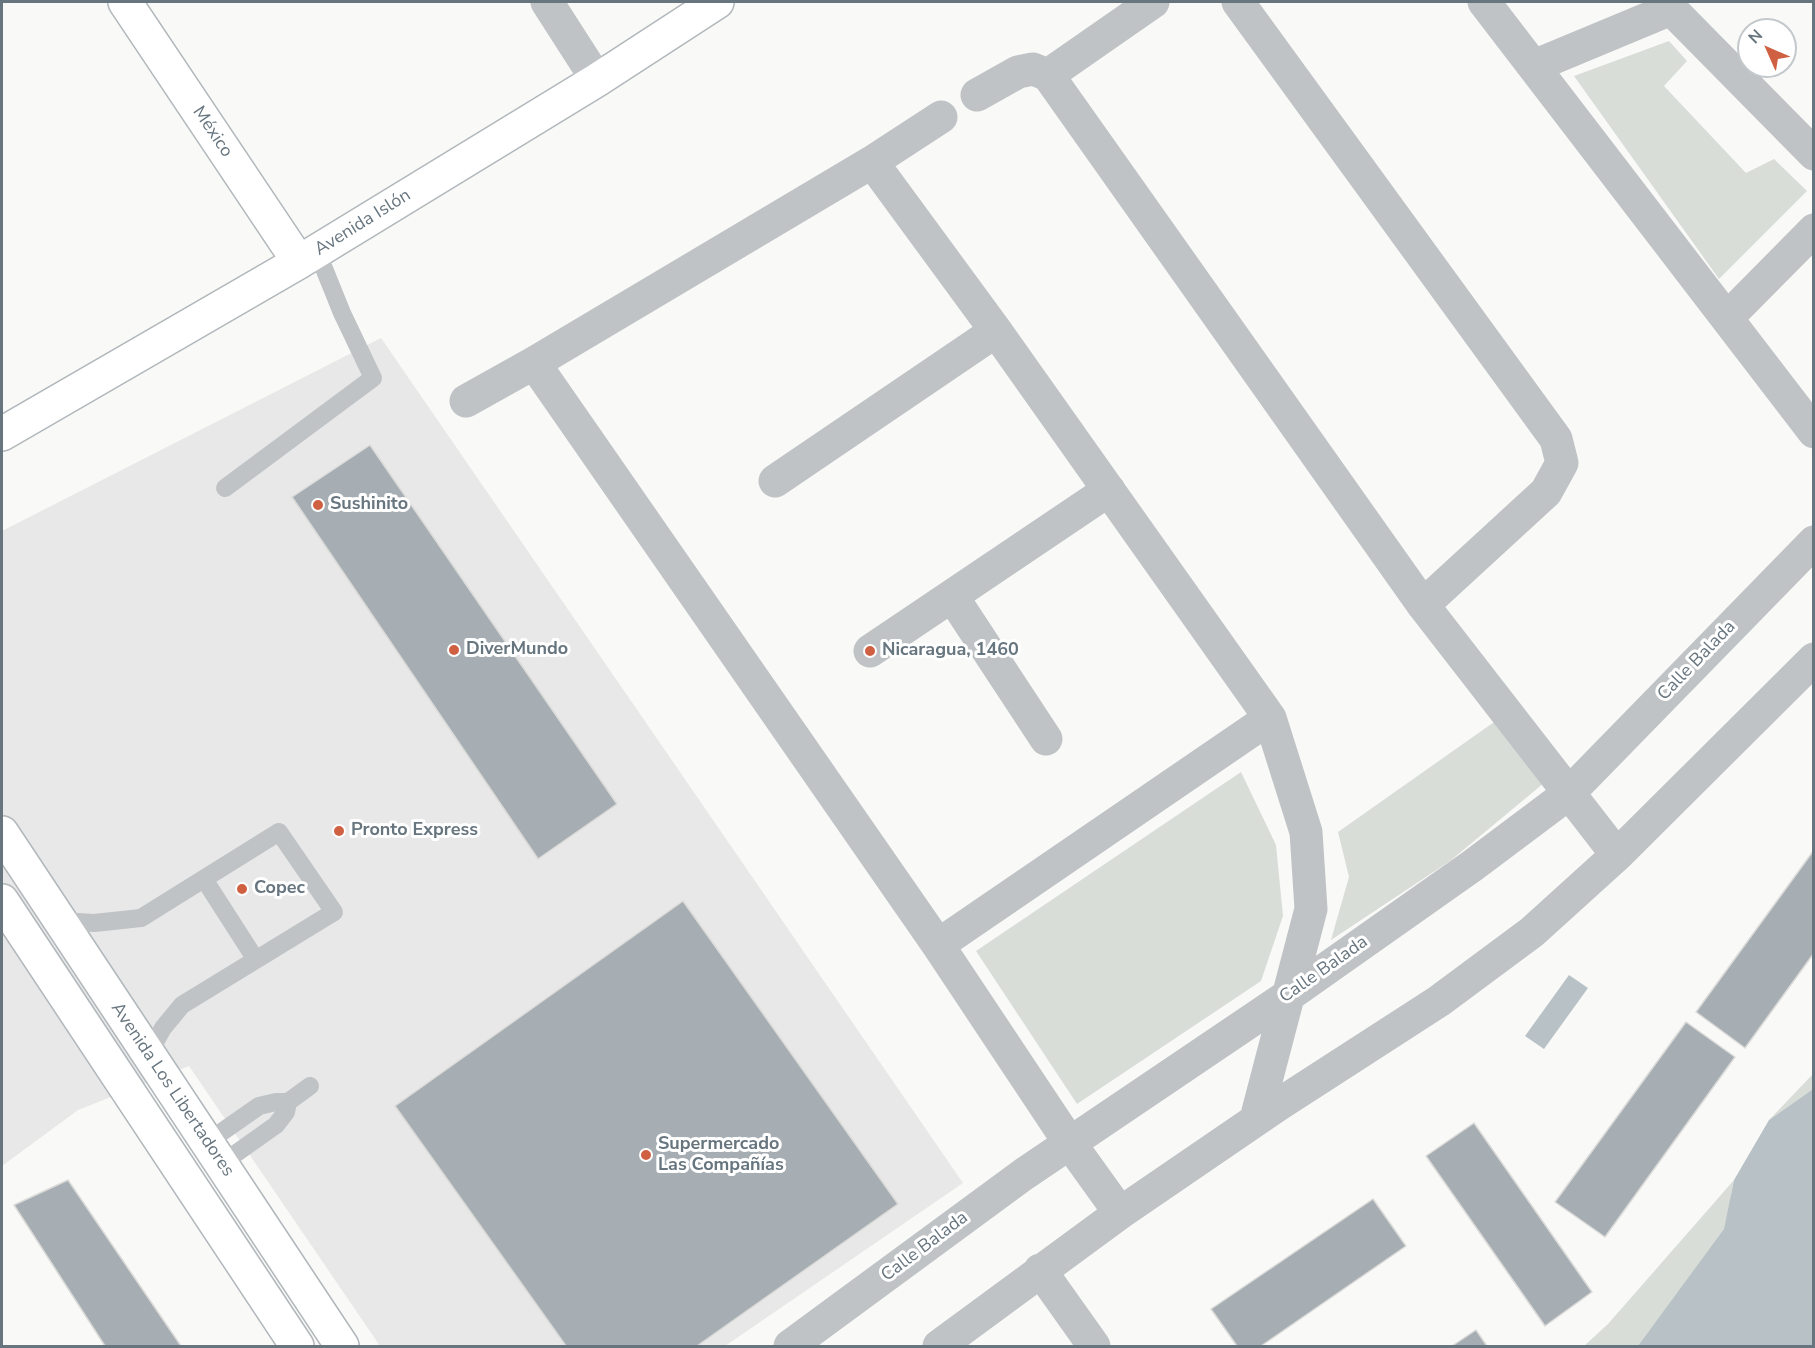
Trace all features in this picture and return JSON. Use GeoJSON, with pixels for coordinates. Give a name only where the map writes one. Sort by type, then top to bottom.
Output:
{"type":"FeatureCollection","features":[{"type":"Feature","properties":{"kind":"main road","name":"México"},"geometry":{"type":"LineString","coordinates":[[125,2],[308,257]]}},
{"type":"Feature","properties":{"kind":"main road","name":"Avenida Islón"},"geometry":{"type":"LineString","coordinates":[[2,434],[308,257],[597,80],[717,2]]}},
{"type":"Feature","properties":{"kind":"main road","name":"Avenida Los Libertadores"},"geometry":{"type":"LineString","coordinates":[[2,833],[342,1347]]}},
{"type":"Feature","properties":{"kind":"main road","name":"Avenida Los Libertadores"},"geometry":{"type":"LineString","coordinates":[[2,901],[297,1347]]}},
{"type":"Feature","properties":{"kind":"street"},"geometry":{"type":"LineString","coordinates":[[547,2],[597,80]]}},
{"type":"Feature","properties":{"kind":"street"},"geometry":{"type":"LineString","coordinates":[[1048,75],[1153,2]]}},
{"type":"Feature","properties":{"kind":"street"},"geometry":{"type":"LineString","coordinates":[[1238,2],[1556,439],[1562,463],[1545,492],[1423,605]]}},
{"type":"Feature","properties":{"kind":"street"},"geometry":{"type":"LineString","coordinates":[[1484,2],[1814,432]]}},
{"type":"Feature","properties":{"kind":"street"},"geometry":{"type":"LineString","coordinates":[[1534,66],[1671,9],[1814,154]]}},
{"type":"Feature","properties":{"kind":"street"},"geometry":{"type":"LineString","coordinates":[[977,95],[1018,72],[1033,69],[1048,75],[1423,605],[1617,855]]}},
{"type":"Feature","properties":{"kind":"street"},"geometry":{"type":"LineString","coordinates":[[466,401],[872,162],[941,117]]}},
{"type":"Feature","properties":{"kind":"street"},"geometry":{"type":"LineString","coordinates":[[872,162],[996,330],[1270,718],[1306,832],[1311,909],[1256,1119]]}},
{"type":"Feature","properties":{"kind":"street"},"geometry":{"type":"LineString","coordinates":[[1727,318],[1814,230]]}},
{"type":"Feature","properties":{"kind":"street"},"geometry":{"type":"LineString","coordinates":[[775,481],[996,330]]}},
{"type":"Feature","properties":{"kind":"street"},"geometry":{"type":"LineString","coordinates":[[534,363],[938,945],[1069,1142],[1120,1213]]}},
{"type":"Feature","properties":{"kind":"street"},"geometry":{"type":"LineString","coordinates":[[870,651],[1109,490]]}},
{"type":"Feature","properties":{"kind":"street","name":"Calle Balada"},"geometry":{"type":"LineString","coordinates":[[790,1347],[1069,1142],[1289,995],[1472,866],[1568,794],[1814,542]]}},
{"type":"Feature","properties":{"kind":"street"},"geometry":{"type":"LineString","coordinates":[[952,596],[1046,739]]}},
{"type":"Feature","properties":{"kind":"street"},"geometry":{"type":"LineString","coordinates":[[939,1347],[1120,1213],[1256,1119],[1439,1001],[1532,932],[1617,855],[1814,659]]}},
{"type":"Feature","properties":{"kind":"street"},"geometry":{"type":"LineString","coordinates":[[938,945],[1270,718]]}},
{"type":"Feature","properties":{"kind":"street"},"geometry":{"type":"LineString","coordinates":[[1040,1270],[1094,1347]]}},
{"type":"Feature","properties":{"kind":"lane"},"geometry":{"type":"LineString","coordinates":[[225,488],[373,378],[342,313],[308,257]]}},
{"type":"Feature","properties":{"kind":"lane"},"geometry":{"type":"LineString","coordinates":[[60,921],[94,923],[141,918],[279,832],[334,912],[182,1005],[163,1028],[148,1055]]}},
{"type":"Feature","properties":{"kind":"lane"},"geometry":{"type":"LineString","coordinates":[[204,879],[256,960]]}},
{"type":"Feature","properties":{"kind":"lane"},"geometry":{"type":"LineString","coordinates":[[214,1153],[259,1106],[288,1102],[310,1086]]}},
{"type":"Feature","properties":{"kind":"lane"},"geometry":{"type":"LineString","coordinates":[[214,1153],[276,1125],[286,1112],[288,1102]]}},
{"type":"Feature","properties":{"kind":"shaded area"},"geometry":{"type":"Polygon","coordinates":[[[1669,41],[1687,61],[1664,86],[1746,173],[1774,159],[1807,191],[1719,279],[1574,76],[1669,41]]]}},
{"type":"Feature","properties":{"kind":"shaded area"},"geometry":{"type":"Polygon","coordinates":[[[381,338],[963,1183],[725,1346],[380,1346],[189,1066],[78,1110],[2,1166],[2,531],[381,338]]]}},
{"type":"Feature","properties":{"kind":"shaded area"},"geometry":{"type":"Polygon","coordinates":[[[1497,720],[1544,783],[1450,861],[1331,940],[1349,877],[1338,832],[1497,720]]]}},
{"type":"Feature","properties":{"kind":"shaded area"},"geometry":{"type":"Polygon","coordinates":[[[1241,772],[1276,845],[1283,916],[1261,981],[1077,1104],[976,951],[1241,772]]]}},
{"type":"Feature","properties":{"kind":"shaded area"},"geometry":{"type":"Polygon","coordinates":[[[1569,975],[1588,988],[1544,1049],[1525,1036],[1569,975]]]}},
{"type":"Feature","properties":{"kind":"shaded area"},"geometry":{"type":"Polygon","coordinates":[[[1813,1074],[1813,1089],[1769,1120],[1813,1074]]]}},
{"type":"Feature","properties":{"kind":"shaded area"},"geometry":{"type":"Polygon","coordinates":[[[1813,1089],[1813,1346],[1638,1346],[1724,1229],[1734,1180],[1769,1120],[1813,1089]]]}},
{"type":"Feature","properties":{"kind":"shaded area"},"geometry":{"type":"Polygon","coordinates":[[[1734,1180],[1731,1194],[1813,1346],[1584,1346],[1608,1324],[1734,1180]]]}},
{"type":"Feature","properties":{"kind":"building","name":"DiverMundo"},"geometry":{"type":"Polygon","coordinates":[[[370,445],[617,804],[538,859],[292,497],[370,445]]]}},
{"type":"Feature","properties":{"kind":"building"},"geometry":{"type":"Polygon","coordinates":[[[1814,850],[1814,953],[1745,1048],[1696,1012],[1814,850]]]}},
{"type":"Feature","properties":{"kind":"building","name":"Supermercado Las Compañías"},"geometry":{"type":"Polygon","coordinates":[[[683,901],[898,1204],[697,1346],[566,1346],[395,1106],[683,901]]]}},
{"type":"Feature","properties":{"kind":"building"},"geometry":{"type":"Polygon","coordinates":[[[1686,1022],[1735,1057],[1605,1237],[1555,1202],[1686,1022]]]}},
{"type":"Feature","properties":{"kind":"building"},"geometry":{"type":"Polygon","coordinates":[[[1474,1123],[1592,1292],[1545,1326],[1426,1156],[1474,1123]]]}},
{"type":"Feature","properties":{"kind":"building"},"geometry":{"type":"Polygon","coordinates":[[[68,1180],[181,1346],[105,1346],[14,1205],[68,1180]]]}},
{"type":"Feature","properties":{"kind":"building"},"geometry":{"type":"Polygon","coordinates":[[[1373,1199],[1406,1246],[1261,1346],[1237,1346],[1211,1309],[1373,1199]]]}},
{"type":"Feature","properties":{"kind":"building"},"geometry":{"type":"Polygon","coordinates":[[[1476,1330],[1487,1346],[1452,1346],[1476,1330]]]}},
{"type":"Feature","properties":{"kind":"place","name":"Sushinito"},"geometry":{"type":"Point","coordinates":[318,505]}},
{"type":"Feature","properties":{"kind":"place","name":"DiverMundo"},"geometry":{"type":"Point","coordinates":[454,650]}},
{"type":"Feature","properties":{"kind":"place","name":"Nicaragua, 1460"},"geometry":{"type":"Point","coordinates":[870,651]}},
{"type":"Feature","properties":{"kind":"place","name":"Pronto Express"},"geometry":{"type":"Point","coordinates":[339,831]}},
{"type":"Feature","properties":{"kind":"place","name":"Copec"},"geometry":{"type":"Point","coordinates":[242,889]}},
{"type":"Feature","properties":{"kind":"place","name":"Supermercado Las Compañías"},"geometry":{"type":"Point","coordinates":[646,1155]}}]}
